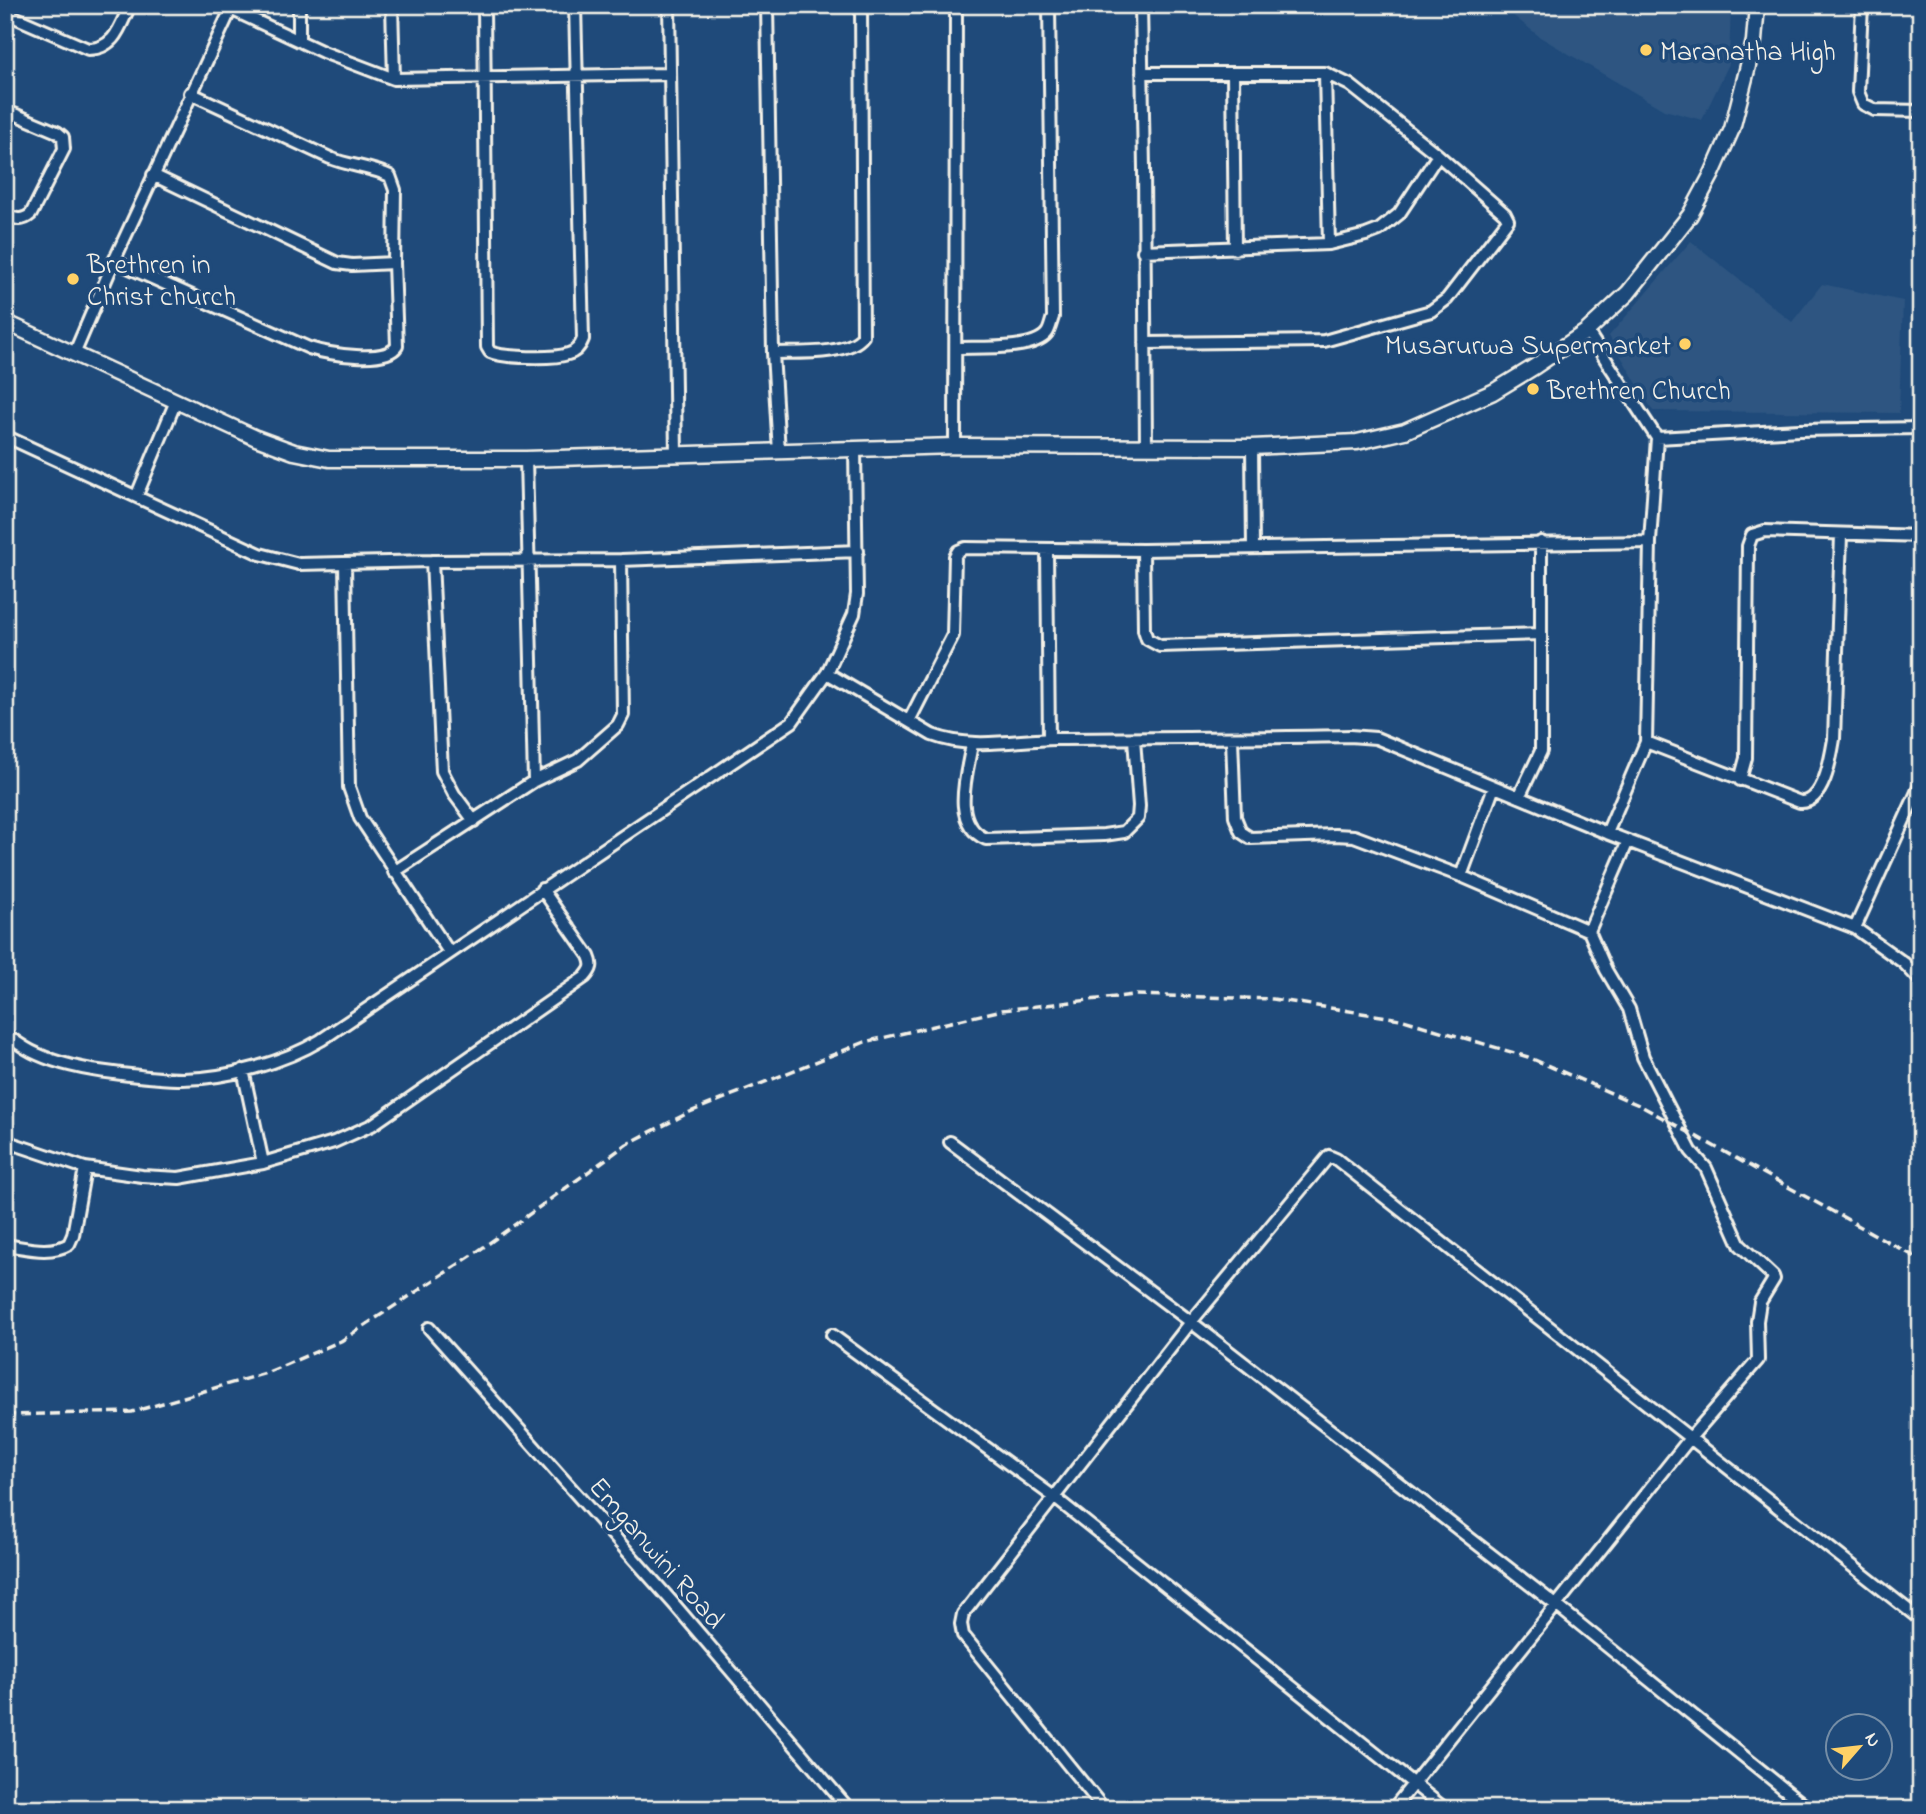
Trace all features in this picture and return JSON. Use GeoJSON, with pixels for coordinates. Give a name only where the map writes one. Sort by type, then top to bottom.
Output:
{"type":"FeatureCollection","features":[{"type":"Feature","properties":{"kind":"street"},"geometry":{"type":"LineString","coordinates":[[5,13],[88,49],[95,49],[114,39],[130,5]]}},
{"type":"Feature","properties":{"kind":"street"},"geometry":{"type":"LineString","coordinates":[[299,5],[299,41]]}},
{"type":"Feature","properties":{"kind":"street"},"geometry":{"type":"LineString","coordinates":[[392,5],[394,79]]}},
{"type":"Feature","properties":{"kind":"street"},"geometry":{"type":"LineString","coordinates":[[484,5],[487,347],[490,352],[502,355],[561,356],[576,350],[583,339],[575,5]]}},
{"type":"Feature","properties":{"kind":"street"},"geometry":{"type":"LineString","coordinates":[[669,5],[677,454]]}},
{"type":"Feature","properties":{"kind":"street"},"geometry":{"type":"LineString","coordinates":[[767,5],[773,354],[779,452]]}},
{"type":"Feature","properties":{"kind":"street"},"geometry":{"type":"LineString","coordinates":[[773,354],[845,349],[857,344],[863,336],[861,5]]}},
{"type":"Feature","properties":{"kind":"street"},"geometry":{"type":"LineString","coordinates":[[955,446],[956,5]]}},
{"type":"Feature","properties":{"kind":"street"},"geometry":{"type":"LineString","coordinates":[[957,348],[1015,345],[1037,340],[1046,334],[1053,317],[1049,5]]}},
{"type":"Feature","properties":{"kind":"street"},"geometry":{"type":"LineString","coordinates":[[1141,5],[1146,447]]}},
{"type":"Feature","properties":{"kind":"street"},"geometry":{"type":"LineString","coordinates":[[5,322],[273,445],[329,459],[526,459],[955,446],[1252,447],[1357,442],[1405,431],[1493,392],[1587,331],[1628,293],[1690,215],[1732,129],[1754,41],[1756,5]]}},
{"type":"Feature","properties":{"kind":"street"},"geometry":{"type":"LineString","coordinates":[[1862,5],[1858,92],[1863,104],[1875,110],[1921,111]]}},
{"type":"Feature","properties":{"kind":"street"},"geometry":{"type":"LineString","coordinates":[[75,352],[226,7],[345,62],[394,79],[670,74]]}},
{"type":"Feature","properties":{"kind":"street"},"geometry":{"type":"LineString","coordinates":[[1142,73],[1325,74],[1350,85],[1438,155],[1505,214],[1508,220],[1447,299],[1437,308],[1324,341],[1145,343]]}},
{"type":"Feature","properties":{"kind":"street"},"geometry":{"type":"LineString","coordinates":[[1233,74],[1235,249]]}},
{"type":"Feature","properties":{"kind":"street"},"geometry":{"type":"LineString","coordinates":[[1325,74],[1329,244]]}},
{"type":"Feature","properties":{"kind":"street"},"geometry":{"type":"LineString","coordinates":[[114,261],[309,348],[330,354],[380,355],[394,351],[397,346],[394,263],[396,190],[390,176],[330,158],[190,93]]}},
{"type":"Feature","properties":{"kind":"street"},"geometry":{"type":"LineString","coordinates":[[5,110],[57,132],[65,143],[31,214],[21,219],[5,215]]}},
{"type":"Feature","properties":{"kind":"street"},"geometry":{"type":"LineString","coordinates":[[1143,251],[1329,244],[1366,236],[1390,223],[1399,214],[1438,155]]}},
{"type":"Feature","properties":{"kind":"street"},"geometry":{"type":"LineString","coordinates":[[153,175],[337,263],[394,263]]}},
{"type":"Feature","properties":{"kind":"street"},"geometry":{"type":"LineString","coordinates":[[1587,331],[1657,438],[1650,542],[1646,742],[1607,833]]}},
{"type":"Feature","properties":{"kind":"street"},"geometry":{"type":"LineString","coordinates":[[137,495],[176,401]]}},
{"type":"Feature","properties":{"kind":"street"},"geometry":{"type":"LineString","coordinates":[[1657,438],[1799,430],[1921,428]]}},
{"type":"Feature","properties":{"kind":"street"},"geometry":{"type":"LineString","coordinates":[[5,436],[260,554],[299,564],[621,560],[858,551]]}},
{"type":"Feature","properties":{"kind":"street"},"geometry":{"type":"LineString","coordinates":[[1252,447],[1252,548]]}},
{"type":"Feature","properties":{"kind":"street"},"geometry":{"type":"LineString","coordinates":[[5,1034],[37,1054],[78,1068],[186,1079],[243,1070],[286,1059],[306,1049],[793,722],[828,673],[853,614],[857,594],[858,551],[855,449]]}},
{"type":"Feature","properties":{"kind":"street"},"geometry":{"type":"LineString","coordinates":[[526,459],[534,781]]}},
{"type":"Feature","properties":{"kind":"street"},"geometry":{"type":"LineString","coordinates":[[1740,780],[1746,758],[1749,539],[1752,535],[1765,531],[1921,536]]}},
{"type":"Feature","properties":{"kind":"street"},"geometry":{"type":"LineString","coordinates":[[1646,742],[1800,802],[1812,800],[1821,787],[1834,739],[1841,535]]}},
{"type":"Feature","properties":{"kind":"street"},"geometry":{"type":"LineString","coordinates":[[1519,797],[1541,751],[1541,542]]}},
{"type":"Feature","properties":{"kind":"street"},"geometry":{"type":"LineString","coordinates":[[909,721],[953,635],[956,553],[965,548],[1143,550],[1650,542]]}},
{"type":"Feature","properties":{"kind":"street"},"geometry":{"type":"LineString","coordinates":[[1047,550],[1049,739]]}},
{"type":"Feature","properties":{"kind":"street"},"geometry":{"type":"LineString","coordinates":[[1143,550],[1144,630],[1147,639],[1160,646],[1541,634]]}},
{"type":"Feature","properties":{"kind":"street"},"geometry":{"type":"LineString","coordinates":[[394,872],[534,781],[578,760],[618,725],[623,715],[621,560]]}},
{"type":"Feature","properties":{"kind":"street"},"geometry":{"type":"LineString","coordinates":[[432,561],[442,771],[454,794],[474,821]]}},
{"type":"Feature","properties":{"kind":"street"},"geometry":{"type":"LineString","coordinates":[[345,564],[349,787],[360,818],[449,952]]}},
{"type":"Feature","properties":{"kind":"street"},"geometry":{"type":"LineString","coordinates":[[828,673],[950,742],[972,744],[1049,739],[1350,736],[1376,738],[1607,833],[1856,928],[1904,963],[1921,981]]}},
{"type":"Feature","properties":{"kind":"street"},"geometry":{"type":"LineString","coordinates":[[972,744],[964,813],[968,826],[977,835],[986,839],[999,839],[1104,835],[1124,832],[1132,827],[1138,818],[1139,806],[1134,739]]}},
{"type":"Feature","properties":{"kind":"street"},"geometry":{"type":"LineString","coordinates":[[1232,739],[1234,817],[1241,832],[1250,838],[1354,836],[1461,876],[1589,931],[1606,970],[1629,1009],[1643,1057],[1691,1151],[1706,1168],[1740,1245],[1773,1279],[1760,1303],[1757,1321],[1758,1360],[1691,1437],[1393,1809]]}},
{"type":"Feature","properties":{"kind":"street"},"geometry":{"type":"LineString","coordinates":[[1856,928],[1921,783]]}},
{"type":"Feature","properties":{"kind":"street"},"geometry":{"type":"LineString","coordinates":[[1461,876],[1494,787]]}},
{"type":"Feature","properties":{"kind":"street"},"geometry":{"type":"LineString","coordinates":[[1589,931],[1628,841]]}},
{"type":"Feature","properties":{"kind":"street"},"geometry":{"type":"LineString","coordinates":[[5,1141],[85,1168],[178,1178],[263,1163],[334,1142],[372,1125],[585,977],[593,964],[542,889]]}},
{"type":"Feature","properties":{"kind":"street"},"geometry":{"type":"LineString","coordinates":[[243,1070],[263,1163]]}},
{"type":"Feature","properties":{"kind":"street"},"geometry":{"type":"LineString","coordinates":[[950,1142],[1191,1322],[1556,1605],[1809,1809]]}},
{"type":"Feature","properties":{"kind":"street"},"geometry":{"type":"LineString","coordinates":[[1104,1809],[963,1635],[963,1614],[1191,1322],[1329,1156],[1336,1158],[1921,1620]]}},
{"type":"Feature","properties":{"kind":"street"},"geometry":{"type":"LineString","coordinates":[[5,1245],[48,1251],[69,1244],[85,1168]]}},
{"type":"Feature","properties":{"kind":"street","name":"Emganwini Road"},"geometry":{"type":"LineString","coordinates":[[429,1328],[665,1594],[849,1809]]}},
{"type":"Feature","properties":{"kind":"street"},"geometry":{"type":"LineString","coordinates":[[832,1335],[1054,1497],[1445,1809]]}},
{"type":"Feature","properties":{"kind":"shaded area","name":"Maranatha High"},"geometry":{"type":"Polygon","coordinates":[[[1500,5],[1731,5],[1729,64],[1702,120],[1664,110],[1540,37],[1500,5]]]}},
{"type":"Feature","properties":{"kind":"shaded area"},"geometry":{"type":"Polygon","coordinates":[[[1691,241],[1792,322],[1822,284],[1903,301],[1899,413],[1653,411],[1609,336],[1691,241]]]}},
{"type":"Feature","properties":{"kind":"railway"},"geometry":{"type":"LineString","coordinates":[[5,1415],[132,1412],[266,1373],[341,1341],[474,1254],[627,1144],[690,1112],[865,1042],[1002,1010],[1133,995],[1273,999],[1400,1019],[1528,1057],[1641,1106],[1921,1260]]}},
{"type":"Feature","properties":{"kind":"place","name":"Maranatha High"},"geometry":{"type":"Point","coordinates":[1646,50]}},
{"type":"Feature","properties":{"kind":"place","name":"Brethren in Christ church"},"geometry":{"type":"Point","coordinates":[73,279]}},
{"type":"Feature","properties":{"kind":"place","name":"Musarurwa Supermarket"},"geometry":{"type":"Point","coordinates":[1685,344]}},
{"type":"Feature","properties":{"kind":"place","name":"Brethren Church"},"geometry":{"type":"Point","coordinates":[1533,389]}}]}
